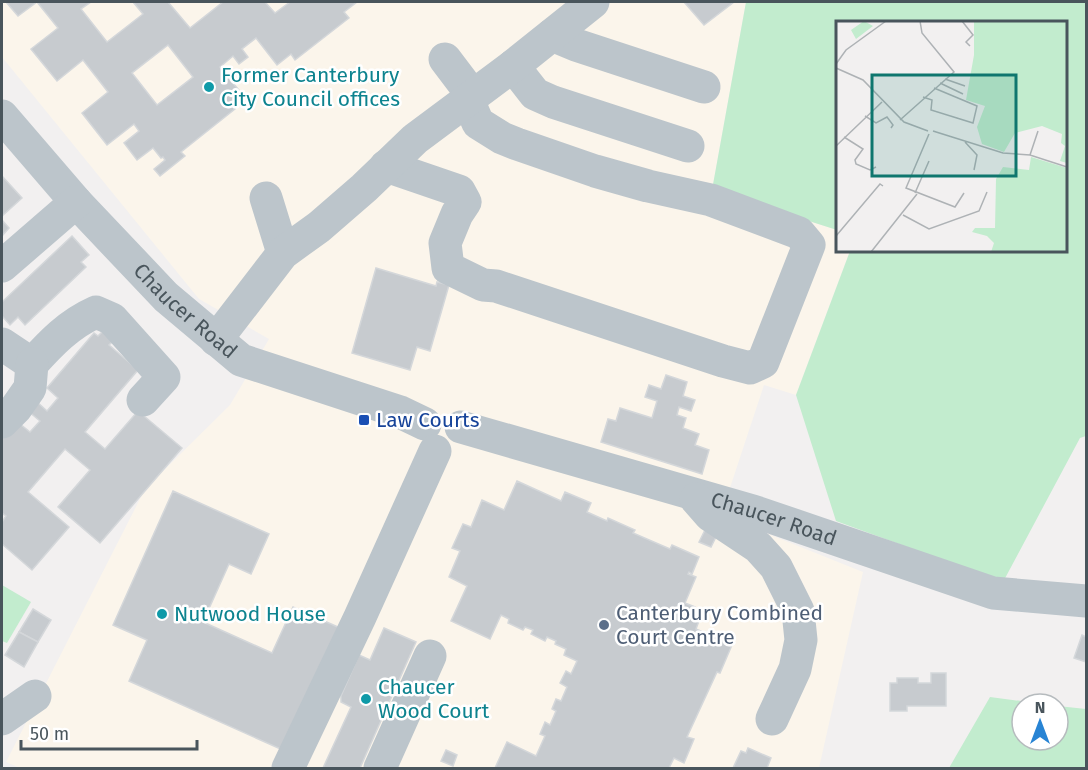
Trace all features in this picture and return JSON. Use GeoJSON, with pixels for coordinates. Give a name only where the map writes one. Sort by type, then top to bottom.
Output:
{"type":"FeatureCollection","features":[{"type":"Feature","properties":{"kind":"street"},"geometry":{"type":"LineString","coordinates":[[216,340],[283,253],[319,227],[415,139],[593,2]]}},
{"type":"Feature","properties":{"kind":"street"},"geometry":{"type":"LineString","coordinates":[[552,35],[704,87]]}},
{"type":"Feature","properties":{"kind":"street"},"geometry":{"type":"LineString","coordinates":[[445,59],[486,86],[535,94],[688,146]]}},
{"type":"Feature","properties":{"kind":"street"},"geometry":{"type":"LineString","coordinates":[[386,166],[459,191],[465,202],[457,214],[445,243],[448,268],[483,285],[496,286],[723,361],[750,368],[763,362],[809,245],[799,233],[711,200],[595,171],[502,138],[478,123],[486,86]]}},
{"type":"Feature","properties":{"kind":"street","name":"Chaucer Road"},"geometry":{"type":"LineString","coordinates":[[2,116],[76,202],[166,297],[241,360],[400,412],[430,438],[450,451],[458,446],[461,440],[461,427],[753,511],[993,593],[1086,600]]}},
{"type":"Feature","properties":{"kind":"street"},"geometry":{"type":"LineString","coordinates":[[266,198],[283,253]]}},
{"type":"Feature","properties":{"kind":"street"},"geometry":{"type":"LineString","coordinates":[[2,266],[76,202]]}},
{"type":"Feature","properties":{"kind":"street"},"geometry":{"type":"LineString","coordinates":[[2,422],[16,408],[30,388],[32,364],[61,333],[84,317],[96,312],[112,319],[164,378],[143,400]]}},
{"type":"Feature","properties":{"kind":"street"},"geometry":{"type":"LineString","coordinates":[[2,344],[32,364]]}},
{"type":"Feature","properties":{"kind":"street"},"geometry":{"type":"LineString","coordinates":[[288,768],[360,617],[430,438]]}},
{"type":"Feature","properties":{"kind":"street"},"geometry":{"type":"LineString","coordinates":[[691,494],[710,515],[758,547],[776,567],[798,611],[801,640],[795,669],[772,719]]}},
{"type":"Feature","properties":{"kind":"street"},"geometry":{"type":"LineString","coordinates":[[380,768],[430,657]]}},
{"type":"Feature","properties":{"kind":"street"},"geometry":{"type":"LineString","coordinates":[[2,719],[35,696]]}},
{"type":"Feature","properties":{"kind":"shaded area"},"geometry":{"type":"Polygon","coordinates":[[[2,2],[746,2],[712,190],[836,230],[836,252],[850,252],[796,395],[764,385],[721,515],[863,572],[819,768],[20,768],[6,762],[145,489],[230,405],[269,339],[199,299],[2,57],[2,2]]]}},
{"type":"Feature","properties":{"kind":"green space"},"geometry":{"type":"Polygon","coordinates":[[[746,2],[1086,2],[1086,436],[1080,438],[1003,582],[836,521],[796,395],[850,252],[1067,252],[1067,21],[836,21],[836,230],[712,190],[746,2]]]}},
{"type":"Feature","properties":{"kind":"green space"},"geometry":{"type":"Polygon","coordinates":[[[2,585],[31,602],[7,643],[2,641],[2,585]]]}},
{"type":"Feature","properties":{"kind":"green space"},"geometry":{"type":"Polygon","coordinates":[[[990,697],[1010,700],[1010,752],[1070,752],[1070,707],[1086,709],[1086,768],[949,768],[990,697]]]}},
{"type":"Feature","properties":{"kind":"building"},"geometry":{"type":"Polygon","coordinates":[[[6,2],[37,2],[18,16],[6,2]]]}},
{"type":"Feature","properties":{"kind":"building","name":"Former Canterbury City Council offices"},"geometry":{"type":"Polygon","coordinates":[[[37,2],[91,2],[81,9],[107,42],[143,14],[133,2],[168,2],[190,28],[223,2],[265,2],[275,13],[290,2],[357,2],[344,12],[349,18],[295,60],[291,54],[277,65],[256,38],[242,49],[248,57],[239,64],[233,56],[220,67],[242,94],[230,104],[235,109],[181,152],[185,156],[160,176],[154,169],[165,160],[163,157],[161,158],[153,148],[137,160],[124,143],[139,131],[134,124],[107,145],[82,113],[108,92],[83,60],[57,81],[31,49],[58,28],[37,2]],[[168,45],[132,73],[157,105],[193,77],[168,45]]]}},
{"type":"Feature","properties":{"kind":"building"},"geometry":{"type":"Polygon","coordinates":[[[684,2],[734,2],[704,25],[684,2]]]}},
{"type":"Feature","properties":{"kind":"building"},"geometry":{"type":"Polygon","coordinates":[[[2,176],[22,198],[2,216],[2,176]]]}},
{"type":"Feature","properties":{"kind":"building"},"geometry":{"type":"Polygon","coordinates":[[[2,220],[9,228],[2,236],[2,220]]]}},
{"type":"Feature","properties":{"kind":"building"},"geometry":{"type":"Polygon","coordinates":[[[72,236],[89,255],[81,262],[86,267],[25,325],[18,317],[10,325],[2,316],[2,302],[72,236]]]}},
{"type":"Feature","properties":{"kind":"building"},"geometry":{"type":"Polygon","coordinates":[[[376,268],[436,286],[437,282],[449,285],[430,351],[417,347],[410,370],[352,353],[376,268]]]}},
{"type":"Feature","properties":{"kind":"building"},"geometry":{"type":"Polygon","coordinates":[[[103,331],[114,340],[109,345],[138,370],[85,432],[105,449],[138,411],[182,448],[100,543],[58,507],[90,470],[65,449],[28,492],[69,527],[32,570],[2,544],[2,522],[6,516],[2,513],[2,435],[15,420],[30,432],[40,421],[28,411],[36,401],[47,411],[58,398],[47,388],[94,333],[98,336],[103,331]]]}},
{"type":"Feature","properties":{"kind":"building"},"geometry":{"type":"Polygon","coordinates":[[[666,375],[687,382],[683,396],[695,400],[691,411],[679,407],[677,415],[686,418],[683,428],[699,434],[695,445],[709,450],[702,474],[601,442],[608,419],[616,421],[620,408],[652,418],[657,401],[645,397],[649,385],[661,389],[666,375]]]}},
{"type":"Feature","properties":{"kind":"building","name":"Canterbury Combined Court Centre"},"geometry":{"type":"Polygon","coordinates":[[[517,481],[561,501],[565,492],[591,503],[587,512],[635,530],[633,533],[670,549],[672,545],[699,557],[692,574],[689,572],[688,574],[696,577],[685,603],[695,607],[692,614],[700,618],[696,629],[732,645],[687,737],[694,739],[684,763],[674,758],[669,768],[495,768],[507,742],[536,756],[545,736],[540,734],[545,722],[550,725],[556,711],[552,709],[556,699],[561,701],[567,687],[560,683],[566,671],[571,674],[577,661],[564,655],[566,649],[555,644],[556,641],[547,637],[545,641],[531,634],[533,630],[525,627],[523,630],[508,623],[509,619],[501,615],[490,639],[451,621],[467,586],[449,577],[460,551],[452,548],[463,524],[471,527],[482,500],[504,510],[517,481]]]}},
{"type":"Feature","properties":{"kind":"building","name":"Nutwood House"},"geometry":{"type":"Polygon","coordinates":[[[173,491],[269,534],[251,574],[229,564],[203,622],[272,653],[293,607],[340,628],[285,751],[129,681],[147,640],[113,625],[173,491]]]}},
{"type":"Feature","properties":{"kind":"building"},"geometry":{"type":"Polygon","coordinates":[[[705,530],[717,535],[711,547],[699,542],[705,530]]]}},
{"type":"Feature","properties":{"kind":"building"},"geometry":{"type":"Polygon","coordinates":[[[33,609],[51,620],[38,642],[19,632],[33,609]]]}},
{"type":"Feature","properties":{"kind":"building","name":"Chaucer Wood Court"},"geometry":{"type":"Polygon","coordinates":[[[384,628],[416,642],[360,768],[323,768],[351,707],[341,702],[341,696],[359,655],[370,660],[384,628]]]}},
{"type":"Feature","properties":{"kind":"building"},"geometry":{"type":"Polygon","coordinates":[[[19,632],[38,642],[24,667],[5,655],[19,632]]]}},
{"type":"Feature","properties":{"kind":"building"},"geometry":{"type":"Polygon","coordinates":[[[1082,635],[1086,637],[1086,662],[1074,658],[1082,635]]]}},
{"type":"Feature","properties":{"kind":"building"},"geometry":{"type":"Polygon","coordinates":[[[931,673],[946,673],[946,706],[907,706],[907,711],[890,711],[890,683],[897,683],[897,678],[918,678],[918,683],[931,683],[931,673]]]}},
{"type":"Feature","properties":{"kind":"building"},"geometry":{"type":"Polygon","coordinates":[[[748,748],[771,758],[767,768],[733,768],[741,751],[746,753],[748,748]]]}},
{"type":"Feature","properties":{"kind":"building"},"geometry":{"type":"Polygon","coordinates":[[[446,750],[457,755],[453,766],[441,761],[446,750]]]}},
{"type":"Feature","properties":{"kind":"place","name":"Former Canterbury City Council offices"},"geometry":{"type":"Point","coordinates":[209,87]}},
{"type":"Feature","properties":{"kind":"place","name":"Law Courts"},"geometry":{"type":"Point","coordinates":[364,420]}},
{"type":"Feature","properties":{"kind":"place","name":"Nutwood House"},"geometry":{"type":"Point","coordinates":[162,614]}},
{"type":"Feature","properties":{"kind":"place","name":"Canterbury Combined Court Centre"},"geometry":{"type":"Point","coordinates":[604,625]}},
{"type":"Feature","properties":{"kind":"place","name":"Chaucer Wood Court"},"geometry":{"type":"Point","coordinates":[366,699]}}]}
